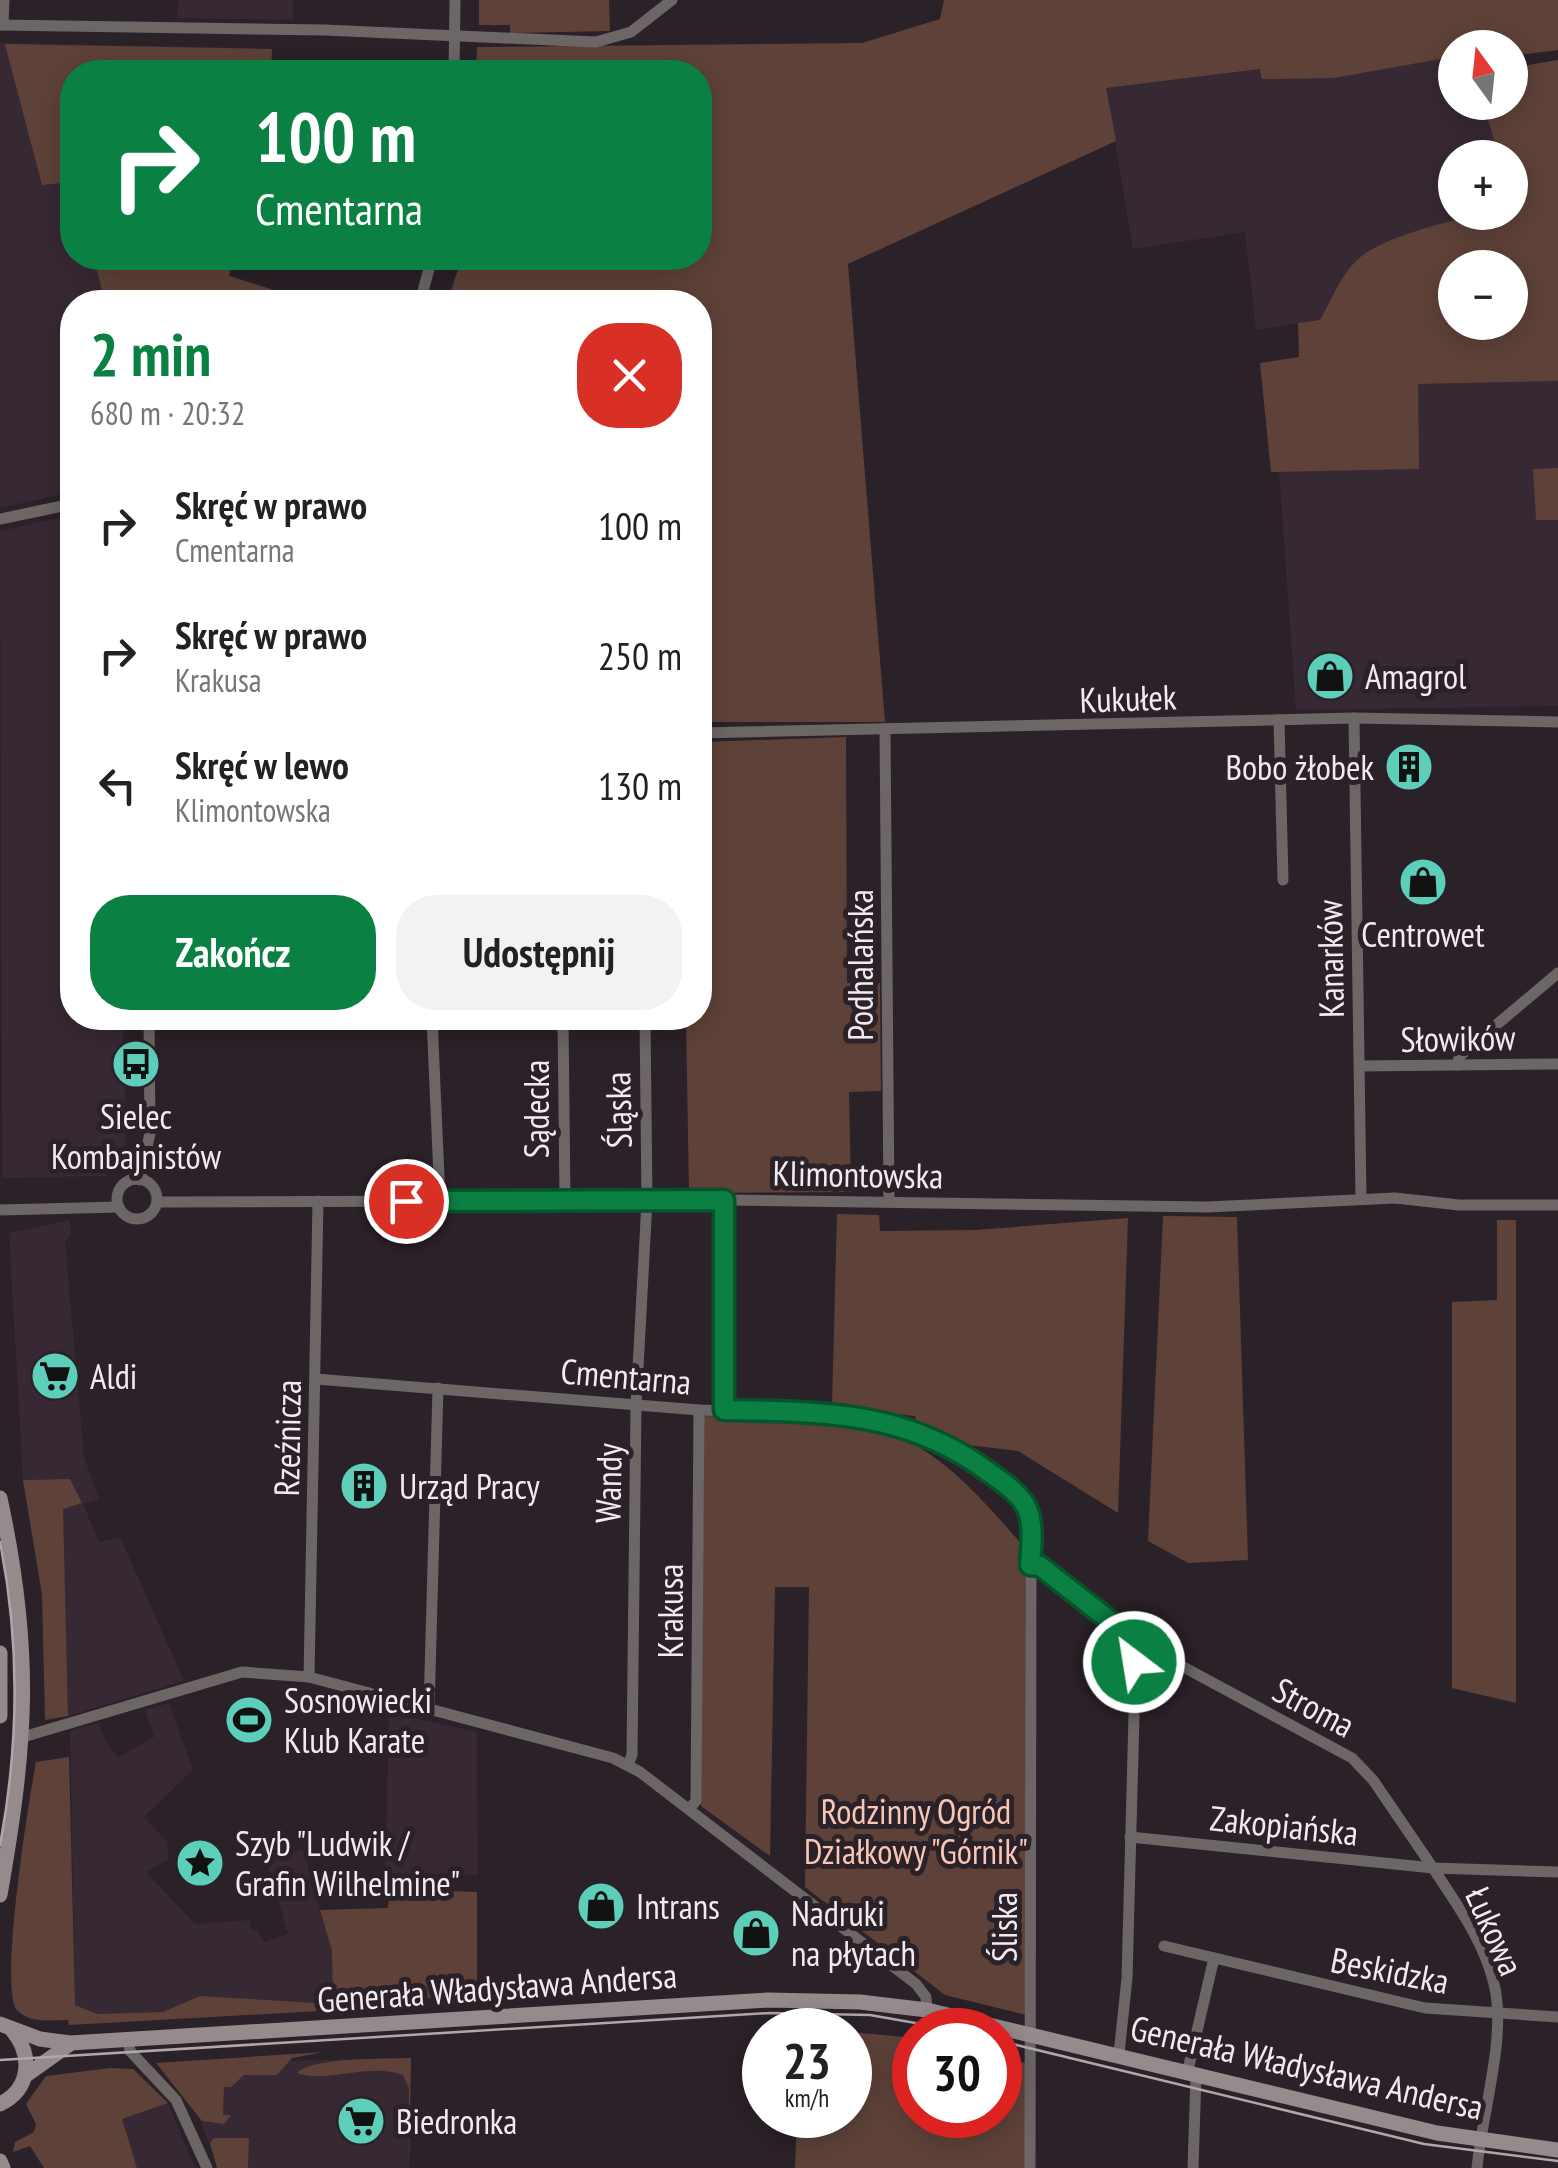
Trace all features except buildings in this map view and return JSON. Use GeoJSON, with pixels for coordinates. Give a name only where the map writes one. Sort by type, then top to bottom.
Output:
{"type":"FeatureCollection","features":[{"type":"Feature","properties":{"kind":"main road"},"geometry":{"type":"LineString","coordinates":[[0,1498],[18,1583],[24,1636],[23,1737],[0,1895]]}},
{"type":"Feature","properties":{"kind":"main road"},"geometry":{"type":"LineString","coordinates":[[0,1653],[0,1716]]}},
{"type":"Feature","properties":{"kind":"main road","name":"Generała Władysława Andersa"},"geometry":{"type":"LineString","coordinates":[[4,2022],[70,2044],[789,1999],[902,2008]]}},
{"type":"Feature","properties":{"kind":"main road"},"geometry":{"type":"LineString","coordinates":[[4,2022],[24,2050],[25,2076]]}},
{"type":"Feature","properties":{"kind":"main road","name":"Generała Władysława Andersa"},"geometry":{"type":"LineString","coordinates":[[1022,2032],[1436,2134],[1558,2150]]}},
{"type":"Feature","properties":{"kind":"main road"},"geometry":{"type":"LineString","coordinates":[[0,2118],[4,2102],[25,2076],[70,2044]]}},
{"type":"Feature","properties":{"kind":"main road"},"geometry":{"type":"LineString","coordinates":[[0,2160],[3,2168]]}},
{"type":"Feature","properties":{"kind":"street"},"geometry":{"type":"LineString","coordinates":[[4,0],[2,25],[324,30],[455,39],[603,41],[640,26],[672,0]]}},
{"type":"Feature","properties":{"kind":"street"},"geometry":{"type":"LineString","coordinates":[[454,60],[455,0]]}},
{"type":"Feature","properties":{"kind":"street"},"geometry":{"type":"LineString","coordinates":[[0,519],[60,506]]}},
{"type":"Feature","properties":{"kind":"street","name":"Kukułek"},"geometry":{"type":"LineString","coordinates":[[712,733],[1354,718],[1558,722]]}},
{"type":"Feature","properties":{"kind":"street","name":"Kanarków"},"geometry":{"type":"LineString","coordinates":[[1354,718],[1361,1198]]}},
{"type":"Feature","properties":{"kind":"street"},"geometry":{"type":"LineString","coordinates":[[1279,720],[1282,880]]}},
{"type":"Feature","properties":{"kind":"street","name":"Podhalańska"},"geometry":{"type":"LineString","coordinates":[[885,729],[889,1201]]}},
{"type":"Feature","properties":{"kind":"street"},"geometry":{"type":"LineString","coordinates":[[1458,1066],[1459,1056],[1558,973]]}},
{"type":"Feature","properties":{"kind":"street"},"geometry":{"type":"LineString","coordinates":[[140,1180],[150,1128],[149,1030]]}},
{"type":"Feature","properties":{"kind":"street"},"geometry":{"type":"LineString","coordinates":[[433,1030],[440,1200]]}},
{"type":"Feature","properties":{"kind":"street","name":"Sądecka"},"geometry":{"type":"LineString","coordinates":[[563,1030],[565,1201]]}},
{"type":"Feature","properties":{"kind":"street","name":"Śląska"},"geometry":{"type":"LineString","coordinates":[[645,1030],[647,1201]]}},
{"type":"Feature","properties":{"kind":"street","name":"Słowików"},"geometry":{"type":"LineString","coordinates":[[1360,1066],[1558,1064]]}},
{"type":"Feature","properties":{"kind":"street"},"geometry":{"type":"LineString","coordinates":[[0,1210],[119,1207],[137,1219],[148,1216],[157,1202],[153,1188],[140,1180]]}},
{"type":"Feature","properties":{"kind":"street"},"geometry":{"type":"LineString","coordinates":[[119,1207],[122,1187],[140,1180]]}},
{"type":"Feature","properties":{"kind":"street","name":"Klimontowska"},"geometry":{"type":"LineString","coordinates":[[157,1202],[724,1200],[1248,1207],[1361,1198],[1558,1206]]}},
{"type":"Feature","properties":{"kind":"street"},"geometry":{"type":"LineString","coordinates":[[724,1200],[724,1410]]}},
{"type":"Feature","properties":{"kind":"street","name":"Rzeźnicza"},"geometry":{"type":"LineString","coordinates":[[309,1677],[318,1201]]}},
{"type":"Feature","properties":{"kind":"street","name":"Wandy"},"geometry":{"type":"LineString","coordinates":[[628,1766],[632,1755],[636,1404],[647,1201]]}},
{"type":"Feature","properties":{"kind":"street","name":"Cmentarna"},"geometry":{"type":"LineString","coordinates":[[316,1379],[698,1410],[854,1415],[894,1422],[971,1458],[1025,1504],[1031,1526],[1030,1565]]}},
{"type":"Feature","properties":{"kind":"street"},"geometry":{"type":"LineString","coordinates":[[429,1708],[438,1388]]}},
{"type":"Feature","properties":{"kind":"street","name":"Krakusa"},"geometry":{"type":"LineString","coordinates":[[689,1810],[696,1801],[698,1410]]}},
{"type":"Feature","properties":{"kind":"street","name":"Stroma"},"geometry":{"type":"LineString","coordinates":[[1030,1565],[1040,1566],[1136,1641],[1352,1758],[1372,1780],[1433,1868]]}},
{"type":"Feature","properties":{"kind":"street","name":"Śliska"},"geometry":{"type":"LineString","coordinates":[[1030,1565],[1030,2168]]}},
{"type":"Feature","properties":{"kind":"street"},"geometry":{"type":"LineString","coordinates":[[1119,2054],[1127,1978],[1136,1641]]}},
{"type":"Feature","properties":{"kind":"street"},"geometry":{"type":"LineString","coordinates":[[23,1737],[257,1670],[309,1677],[429,1708],[628,1766],[916,1984],[926,1997],[927,2008]]}},
{"type":"Feature","properties":{"kind":"street","name":"Zakopiańska"},"geometry":{"type":"LineString","coordinates":[[1130,1837],[1433,1868]]}},
{"type":"Feature","properties":{"kind":"street"},"geometry":{"type":"LineString","coordinates":[[1433,1868],[1558,1872]]}},
{"type":"Feature","properties":{"kind":"street","name":"Łukowa"},"geometry":{"type":"LineString","coordinates":[[1433,1868],[1483,1953],[1495,1987],[1497,2016],[1477,2168]]}},
{"type":"Feature","properties":{"kind":"street","name":"Beskidzka"},"geometry":{"type":"LineString","coordinates":[[1164,1946],[1425,2008],[1497,2016],[1558,2017]]}},
{"type":"Feature","properties":{"kind":"street"},"geometry":{"type":"LineString","coordinates":[[1192,2168],[1192,2074],[1214,1958]]}},
{"type":"Feature","properties":{"kind":"street"},"geometry":{"type":"LineString","coordinates":[[128,2039],[130,2051],[176,2100],[208,2168]]}},
{"type":"Feature","properties":{"kind":"shaded area"},"geometry":{"type":"Polygon","coordinates":[[[178,0],[293,0],[293,20],[177,18],[178,0]]]}},
{"type":"Feature","properties":{"kind":"shaded area"},"geometry":{"type":"Polygon","coordinates":[[[0,43],[257,48],[267,57],[60,60],[60,270],[226,270],[221,290],[60,290],[60,495],[0,508],[0,43]]]}},
{"type":"Feature","properties":{"kind":"shaded area"},"geometry":{"type":"Polygon","coordinates":[[[1438,58],[1438,120],[1488,120],[1494,140],[1438,140],[1438,228],[1372,248],[1354,262],[1320,320],[1256,330],[1245,232],[1133,249],[1106,88],[1261,69],[1262,78],[1334,78],[1438,58]]]}},
{"type":"Feature","properties":{"kind":"shaded area"},"geometry":{"type":"Polygon","coordinates":[[[1558,381],[1558,468],[1534,469],[1536,520],[1558,520],[1558,706],[1296,710],[1279,471],[1418,469],[1418,384],[1558,381]]]}},
{"type":"Feature","properties":{"kind":"shaded area"},"geometry":{"type":"Polygon","coordinates":[[[60,518],[60,1030],[123,1030],[126,1154],[106,1176],[2,1178],[0,531],[60,518]]]}},
{"type":"Feature","properties":{"kind":"shaded area"},"geometry":{"type":"Polygon","coordinates":[[[70,1220],[71,1235],[65,1241],[84,1457],[99,1499],[83,1504],[99,1542],[120,1537],[184,1681],[68,1716],[62,1508],[82,1503],[70,1479],[23,1480],[9,1233],[70,1220]]]}},
{"type":"Feature","properties":{"kind":"shaded area"},"geometry":{"type":"Polygon","coordinates":[[[169,1703],[193,1770],[144,1817],[167,1842],[169,1859],[146,1872],[195,1924],[250,1920],[250,1930],[257,1930],[264,1942],[288,1934],[266,1859],[303,1849],[332,1951],[334,2004],[200,1996],[163,2012],[97,2014],[75,2005],[70,1731],[99,1723],[105,1741],[118,1757],[154,1737],[145,1710],[169,1703]]]}},
{"type":"Feature","properties":{"kind":"shaded area"},"geometry":{"type":"Polygon","coordinates":[[[389,1713],[477,1732],[478,1875],[385,1874],[389,1713]]]}},
{"type":"Feature","properties":{"kind":"shaded area"},"geometry":{"type":"Polygon","coordinates":[[[411,2058],[409,2168],[219,2168],[190,2095],[246,2062],[411,2058]]]}},
{"type":"Feature","properties":{"kind":"shaded area"},"geometry":{"type":"Polygon","coordinates":[[[168,2103],[195,2168],[137,2168],[121,2119],[168,2103]]]}},
{"type":"Feature","properties":{"kind":"green space"},"geometry":{"type":"Polygon","coordinates":[[[479,0],[609,0],[610,31],[510,33],[510,25],[479,25],[479,0]]]}},
{"type":"Feature","properties":{"kind":"green space"},"geometry":{"type":"Polygon","coordinates":[[[944,0],[1558,0],[1558,50],[1528,54],[1528,30],[1438,30],[1438,59],[1334,78],[1262,79],[1260,69],[1106,88],[1116,141],[848,264],[885,722],[712,722],[712,290],[451,290],[458,270],[712,270],[712,60],[476,60],[477,47],[862,43],[940,19],[944,0]]]}},
{"type":"Feature","properties":{"kind":"green space"},"geometry":{"type":"Polygon","coordinates":[[[5,44],[272,49],[272,60],[60,60],[60,183],[42,185],[5,44]]]}},
{"type":"Feature","properties":{"kind":"green space"},"geometry":{"type":"Polygon","coordinates":[[[1558,60],[1558,381],[1418,384],[1419,469],[1271,472],[1260,363],[1299,357],[1298,323],[1320,320],[1357,260],[1386,242],[1438,225],[1438,230],[1528,230],[1528,140],[1494,140],[1488,120],[1528,120],[1528,65],[1558,60]]]}},
{"type":"Feature","properties":{"kind":"green space"},"geometry":{"type":"Polygon","coordinates":[[[97,270],[230,270],[229,276],[274,290],[102,290],[97,270]]]}},
{"type":"Feature","properties":{"kind":"green space"},"geometry":{"type":"Polygon","coordinates":[[[1558,468],[1558,520],[1536,520],[1533,469],[1558,468]]]}},
{"type":"Feature","properties":{"kind":"green space"},"geometry":{"type":"Polygon","coordinates":[[[846,737],[847,983],[880,983],[881,1091],[849,1092],[851,1192],[689,1193],[686,1030],[712,1030],[712,742],[846,737]]]}},
{"type":"Feature","properties":{"kind":"green space"},"geometry":{"type":"Polygon","coordinates":[[[837,1214],[879,1215],[880,1231],[976,1230],[1128,1218],[1118,1513],[1018,1451],[968,1445],[916,1421],[915,1416],[832,1407],[837,1214]]]}},
{"type":"Feature","properties":{"kind":"green space"},"geometry":{"type":"Polygon","coordinates":[[[1163,1216],[1237,1217],[1248,1560],[1188,1563],[1148,1541],[1163,1216]]]}},
{"type":"Feature","properties":{"kind":"green space"},"geometry":{"type":"Polygon","coordinates":[[[1497,1220],[1516,1220],[1516,1703],[1452,1688],[1452,1302],[1497,1300],[1497,1220]]]}},
{"type":"Feature","properties":{"kind":"green space","name":"Rodzinny Ogród Działkowy \"Górnik\""},"geometry":{"type":"Polygon","coordinates":[[[704,1416],[838,1420],[876,1427],[920,1448],[958,1477],[1025,1548],[1026,2015],[1022,2008],[998,2008],[945,1995],[805,1887],[809,1587],[775,1587],[770,1856],[701,1806],[704,1416]]]}},
{"type":"Feature","properties":{"kind":"green space"},"geometry":{"type":"Polygon","coordinates":[[[70,1479],[82,1503],[63,1509],[68,1716],[45,1720],[42,1594],[23,1480],[70,1479]]]}},
{"type":"Feature","properties":{"kind":"green space"},"geometry":{"type":"Polygon","coordinates":[[[69,1757],[75,2005],[97,2014],[163,2012],[200,1996],[333,2004],[332,1951],[320,1910],[388,1908],[390,1889],[477,1892],[477,1995],[335,2004],[337,2010],[69,2025],[68,2020],[40,2020],[21,2014],[12,1992],[13,1930],[36,1762],[69,1757]]]}},
{"type":"Feature","properties":{"kind":"green space"},"geometry":{"type":"Polygon","coordinates":[[[872,2034],[892,2036],[892,2138],[1022,2138],[1022,2062],[1027,2063],[1025,2168],[795,2168],[796,2138],[872,2138],[872,2034]]]}},
{"type":"Feature","properties":{"kind":"green space"},"geometry":{"type":"Polygon","coordinates":[[[324,2052],[292,2058],[277,2075],[244,2075],[231,2087],[224,2087],[223,2115],[231,2115],[224,2124],[202,2121],[156,2063],[324,2052]]]}},
{"type":"Feature","properties":{"kind":"green space"},"geometry":{"type":"Polygon","coordinates":[[[411,2058],[409,2168],[409,2088],[403,2075],[376,2071],[320,2076],[297,2073],[333,2061],[411,2058]]]}},
{"type":"Feature","properties":{"kind":"green space"},"geometry":{"type":"Polygon","coordinates":[[[133,2069],[168,2103],[122,2119],[137,2168],[44,2168],[30,2146],[13,2152],[15,2142],[34,2132],[36,2124],[26,2104],[46,2076],[133,2069]]]}},
{"type":"Feature","properties":{"kind":"green space"},"geometry":{"type":"Polygon","coordinates":[[[214,2138],[249,2138],[248,2168],[217,2168],[210,2143],[214,2138]]]}},
{"type":"Feature","properties":{"kind":"tram line"},"geometry":{"type":"LineString","coordinates":[[0,1542],[11,1618],[15,1694],[11,1769],[0,1845]]}},
{"type":"Feature","properties":{"kind":"tram line"},"geometry":{"type":"LineString","coordinates":[[0,2060],[770,2013],[892,2019]]}},
{"type":"Feature","properties":{"kind":"tram line"},"geometry":{"type":"LineString","coordinates":[[1022,2046],[1424,2144],[1558,2161]]}},
{"type":"Feature","properties":{"kind":"place","name":"Amagrol"},"geometry":{"type":"Point","coordinates":[1330,676]}},
{"type":"Feature","properties":{"kind":"place","name":"Bobo żłobek"},"geometry":{"type":"Point","coordinates":[1409,767]}},
{"type":"Feature","properties":{"kind":"place","name":"Centrowet"},"geometry":{"type":"Point","coordinates":[1423,882]}},
{"type":"Feature","properties":{"kind":"place","name":"Sielec Kombajnistów"},"geometry":{"type":"Point","coordinates":[136,1064]}},
{"type":"Feature","properties":{"kind":"place","name":"Aldi"},"geometry":{"type":"Point","coordinates":[55,1376]}},
{"type":"Feature","properties":{"kind":"place","name":"Urząd Pracy"},"geometry":{"type":"Point","coordinates":[364,1486]}},
{"type":"Feature","properties":{"kind":"place","name":"Sosnowiecki Klub Karate"},"geometry":{"type":"Point","coordinates":[249,1720]}},
{"type":"Feature","properties":{"kind":"place","name":"Szyb \"Ludwik / Grafin Wilhelmine\""},"geometry":{"type":"Point","coordinates":[200,1863]}},
{"type":"Feature","properties":{"kind":"place","name":"Intrans"},"geometry":{"type":"Point","coordinates":[601,1906]}},
{"type":"Feature","properties":{"kind":"place","name":"Nadruki na płytach"},"geometry":{"type":"Point","coordinates":[756,1933]}},
{"type":"Feature","properties":{"kind":"place","name":"Biedronka"},"geometry":{"type":"Point","coordinates":[361,2121]}},
{"type":"Feature","properties":{"kind":"route"},"geometry":{"type":"LineString","coordinates":[[406,1201],[724,1200],[724,1410],[854,1415],[894,1422],[971,1458],[1025,1504],[1031,1526],[1030,1565],[1040,1566],[1136,1641],[1134,1662]]}}]}
